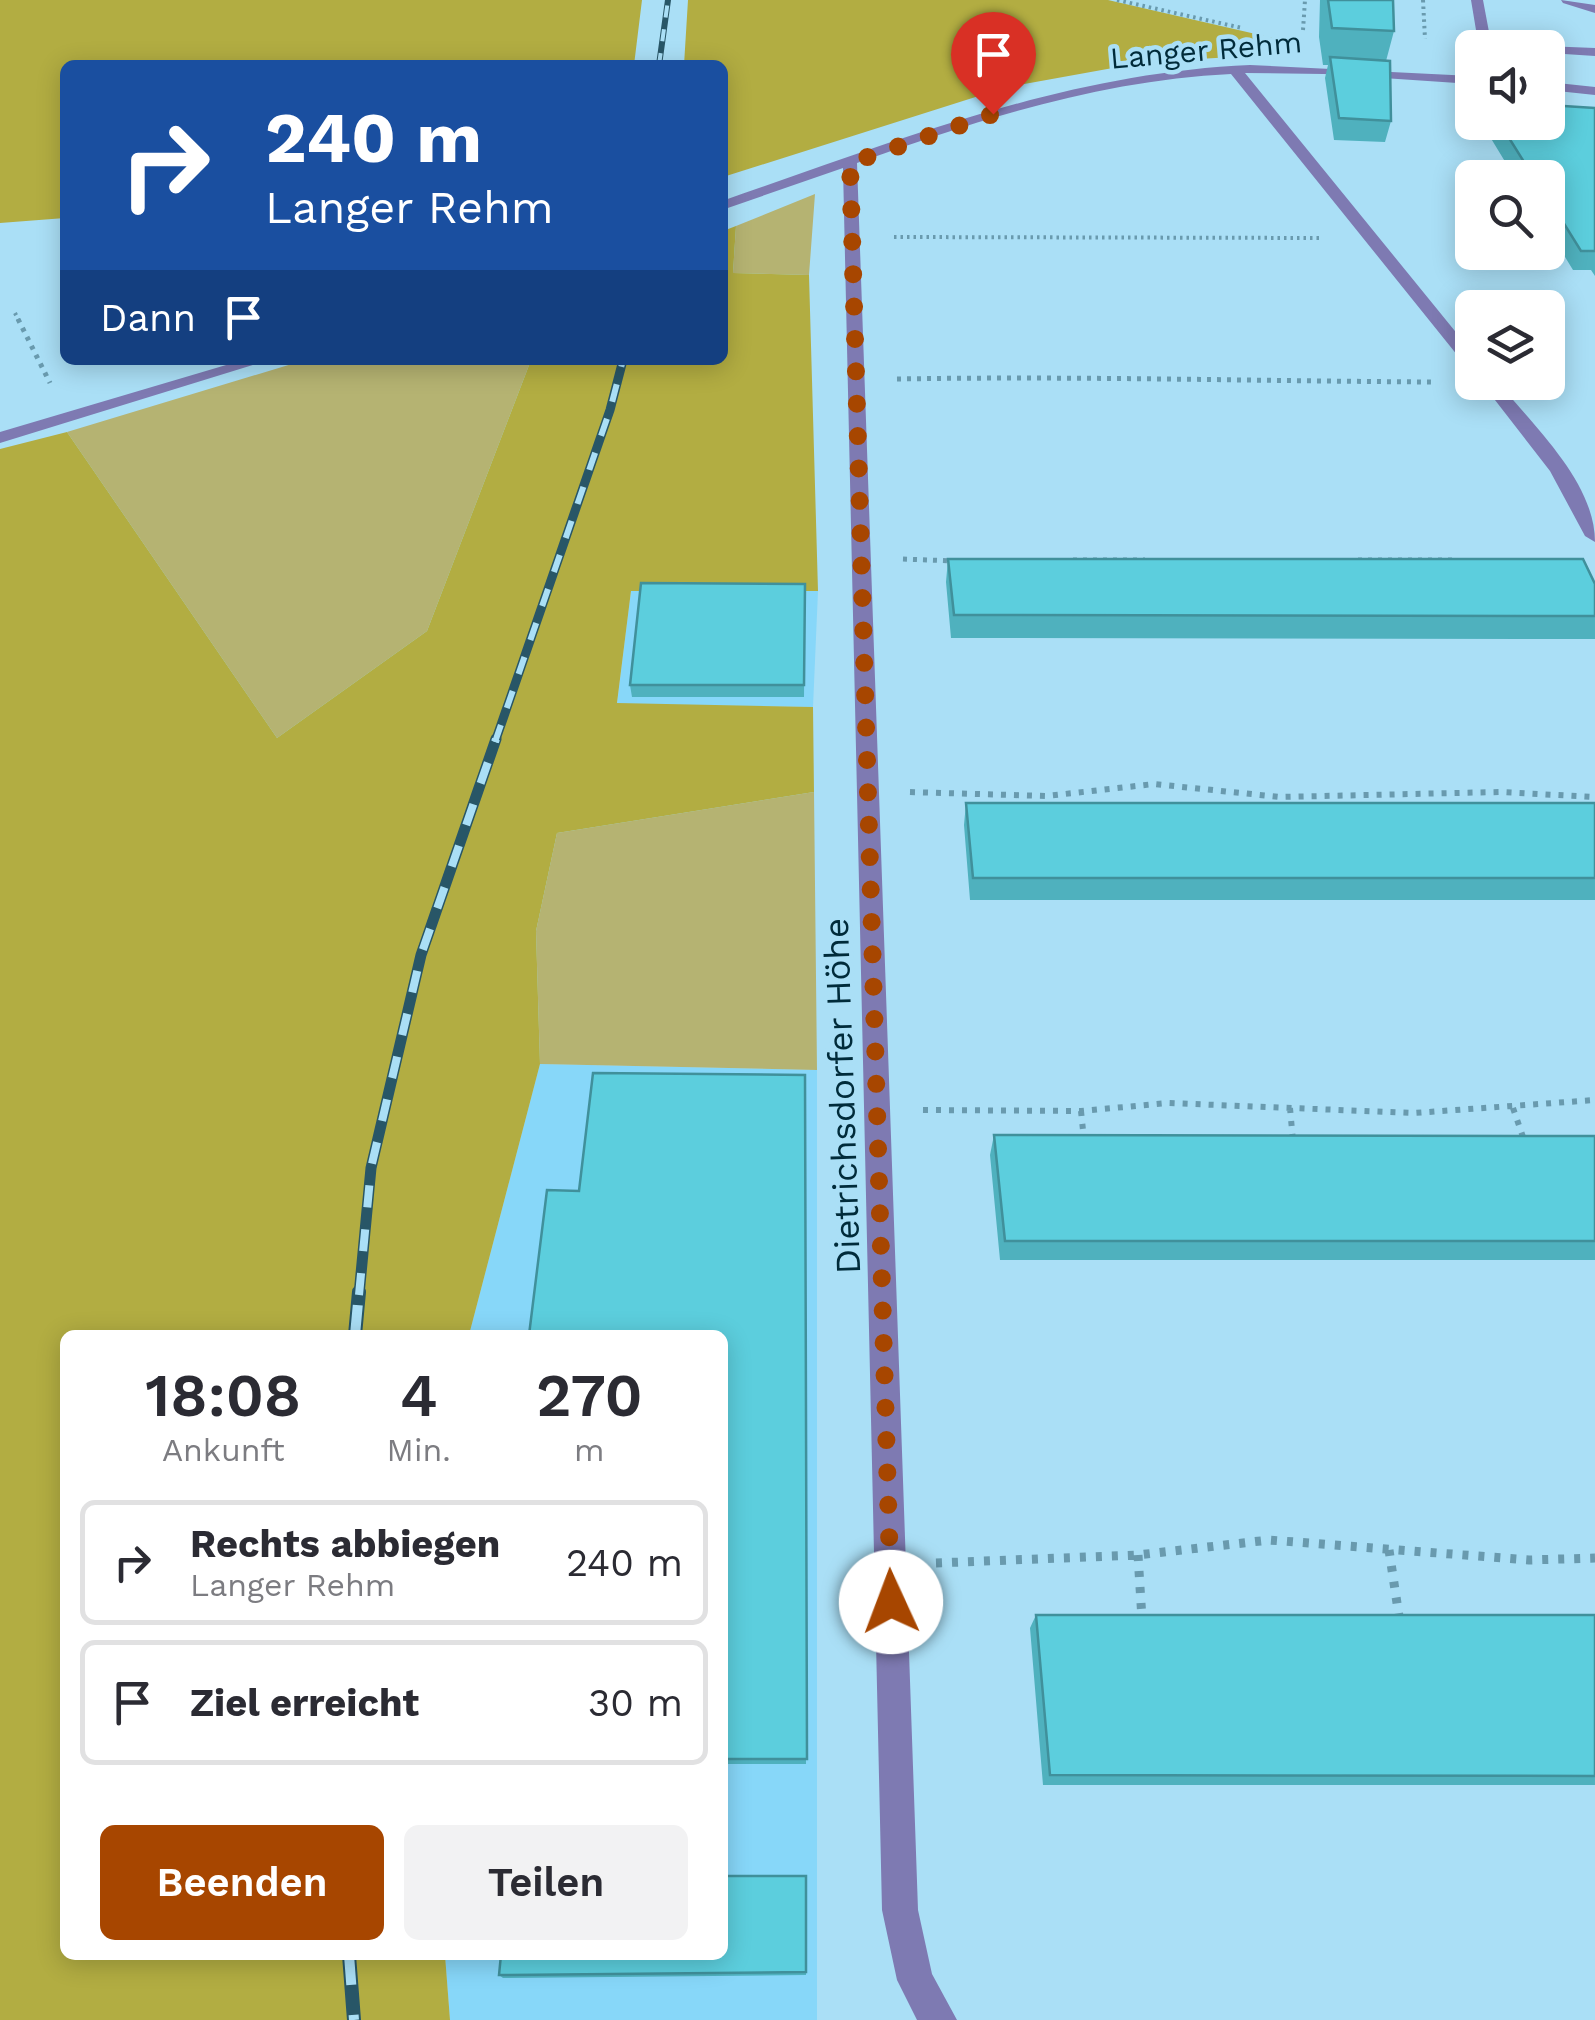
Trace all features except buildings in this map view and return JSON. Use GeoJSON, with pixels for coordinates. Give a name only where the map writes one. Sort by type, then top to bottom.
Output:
{"type":"FeatureCollection","features":[{"type":"Feature","properties":{"kind":"street"},"geometry":{"type":"LineString","coordinates":[[1477,0],[1483,30]]}},
{"type":"Feature","properties":{"kind":"street"},"geometry":{"type":"LineString","coordinates":[[1567,0],[1595,9]]}},
{"type":"Feature","properties":{"kind":"street"},"geometry":{"type":"LineString","coordinates":[[1565,50],[1595,52]]}},
{"type":"Feature","properties":{"kind":"street","name":"Langer Rehm"},"geometry":{"type":"LineString","coordinates":[[728,204],[956,124],[1065,94],[1176,74],[1324,69],[1455,79]]}},
{"type":"Feature","properties":{"kind":"street"},"geometry":{"type":"LineString","coordinates":[[1235,70],[1376,238],[1455,340]]}},
{"type":"Feature","properties":{"kind":"street"},"geometry":{"type":"LineString","coordinates":[[1565,87],[1595,90]]}},
{"type":"Feature","properties":{"kind":"street","name":"Dietrichsdorfer Höhe"},"geometry":{"type":"LineString","coordinates":[[850,163],[900,1910],[915,1980],[938,2020]]}},
{"type":"Feature","properties":{"kind":"street"},"geometry":{"type":"LineString","coordinates":[[0,438],[244,365]]}},
{"type":"Feature","properties":{"kind":"street"},"geometry":{"type":"LineString","coordinates":[[1503,400],[1558,469],[1595,536]]}},
{"type":"Feature","properties":{"kind":"path"},"geometry":{"type":"LineString","coordinates":[[1117,0],[1259,32]]}},
{"type":"Feature","properties":{"kind":"path"},"geometry":{"type":"LineString","coordinates":[[1303,30],[1305,0]]}},
{"type":"Feature","properties":{"kind":"path"},"geometry":{"type":"LineString","coordinates":[[1423,0],[1427,50]]}},
{"type":"Feature","properties":{"kind":"path"},"geometry":{"type":"LineString","coordinates":[[853,237],[1376,238]]}},
{"type":"Feature","properties":{"kind":"path"},"geometry":{"type":"LineString","coordinates":[[15,313],[64,419]]}},
{"type":"Feature","properties":{"kind":"path"},"geometry":{"type":"LineString","coordinates":[[856,378],[1453,382]]}},
{"type":"Feature","properties":{"kind":"path"},"geometry":{"type":"LineString","coordinates":[[862,558],[956,561]]}},
{"type":"Feature","properties":{"kind":"path"},"geometry":{"type":"LineString","coordinates":[[1065,560],[1149,560]]}},
{"type":"Feature","properties":{"kind":"path"},"geometry":{"type":"LineString","coordinates":[[1353,560],[1460,560]]}},
{"type":"Feature","properties":{"kind":"path"},"geometry":{"type":"LineString","coordinates":[[868,790],[1047,796],[1154,784],[1280,797],[1500,792],[1592,797],[1595,810]]}},
{"type":"Feature","properties":{"kind":"path"},"geometry":{"type":"LineString","coordinates":[[1224,792],[1225,808]]}},
{"type":"Feature","properties":{"kind":"path"},"geometry":{"type":"LineString","coordinates":[[1046,811],[1047,796]]}},
{"type":"Feature","properties":{"kind":"path"},"geometry":{"type":"LineString","coordinates":[[1412,796],[1417,811]]}},
{"type":"Feature","properties":{"kind":"path"},"geometry":{"type":"LineString","coordinates":[[877,1110],[1081,1112],[1168,1103],[1414,1113],[1595,1100]]}},
{"type":"Feature","properties":{"kind":"path"},"geometry":{"type":"LineString","coordinates":[[1290,1108],[1294,1155]]}},
{"type":"Feature","properties":{"kind":"path"},"geometry":{"type":"LineString","coordinates":[[1513,1108],[1530,1155]]}},
{"type":"Feature","properties":{"kind":"path"},"geometry":{"type":"LineString","coordinates":[[1081,1112],[1085,1155]]}},
{"type":"Feature","properties":{"kind":"path"},"geometry":{"type":"LineString","coordinates":[[890,1564],[1138,1555],[1269,1540],[1529,1560],[1595,1558]]}},
{"type":"Feature","properties":{"kind":"path"},"geometry":{"type":"LineString","coordinates":[[1389,1550],[1401,1628]]}},
{"type":"Feature","properties":{"kind":"path"},"geometry":{"type":"LineString","coordinates":[[1138,1555],[1142,1628]]}},
{"type":"Feature","properties":{"kind":"shaded area"},"geometry":{"type":"Polygon","coordinates":[[[0,0],[642,0],[635,60],[60,60],[60,218],[0,223],[0,0]]]}},
{"type":"Feature","properties":{"kind":"shaded area"},"geometry":{"type":"Polygon","coordinates":[[[688,0],[1108,0],[1290,42],[1304,53],[1146,62],[1007,87],[728,175],[728,60],[684,60],[688,0]]]}},
{"type":"Feature","properties":{"kind":"shaded area"},"geometry":{"type":"Polygon","coordinates":[[[815,194],[809,275],[733,273],[736,226],[815,194]]]}},
{"type":"Feature","properties":{"kind":"shaded area"},"geometry":{"type":"Polygon","coordinates":[[[736,226],[733,273],[809,275],[818,591],[631,591],[617,703],[813,707],[814,792],[557,833],[536,931],[540,1064],[470,1330],[60,1330],[60,1960],[445,1960],[450,2020],[0,2020],[0,449],[67,432],[277,738],[427,631],[529,365],[728,365],[728,229],[736,226]]]}},
{"type":"Feature","properties":{"kind":"shaded area"},"geometry":{"type":"Polygon","coordinates":[[[288,365],[529,365],[427,631],[277,738],[67,432],[288,365]]]}},
{"type":"Feature","properties":{"kind":"shaded area"},"geometry":{"type":"Polygon","coordinates":[[[631,591],[818,591],[813,707],[617,704],[631,591]]]}},
{"type":"Feature","properties":{"kind":"shaded area"},"geometry":{"type":"Polygon","coordinates":[[[814,792],[817,1070],[540,1064],[536,931],[557,833],[814,792]]]}},
{"type":"Feature","properties":{"kind":"shaded area"},"geometry":{"type":"Polygon","coordinates":[[[540,1064],[817,1070],[817,2020],[450,2020],[445,1960],[728,1960],[728,1330],[470,1330],[540,1064]]]}},
{"type":"Feature","properties":{"kind":"railway"},"geometry":{"type":"LineString","coordinates":[[660,60],[668,0]]}},
{"type":"Feature","properties":{"kind":"railway"},"geometry":{"type":"LineString","coordinates":[[495,742],[610,410],[622,365]]}},
{"type":"Feature","properties":{"kind":"railway"},"geometry":{"type":"LineString","coordinates":[[359,1295],[371,1168],[421,955],[496,739]]}},
{"type":"Feature","properties":{"kind":"railway"},"geometry":{"type":"LineString","coordinates":[[355,1330],[359,1292]]}},
{"type":"Feature","properties":{"kind":"railway"},"geometry":{"type":"LineString","coordinates":[[349,1960],[354,2020]]}},
{"type":"Feature","properties":{"kind":"route"},"geometry":{"type":"LineString","coordinates":[[891,1602],[850,163],[993,114]]}}]}
